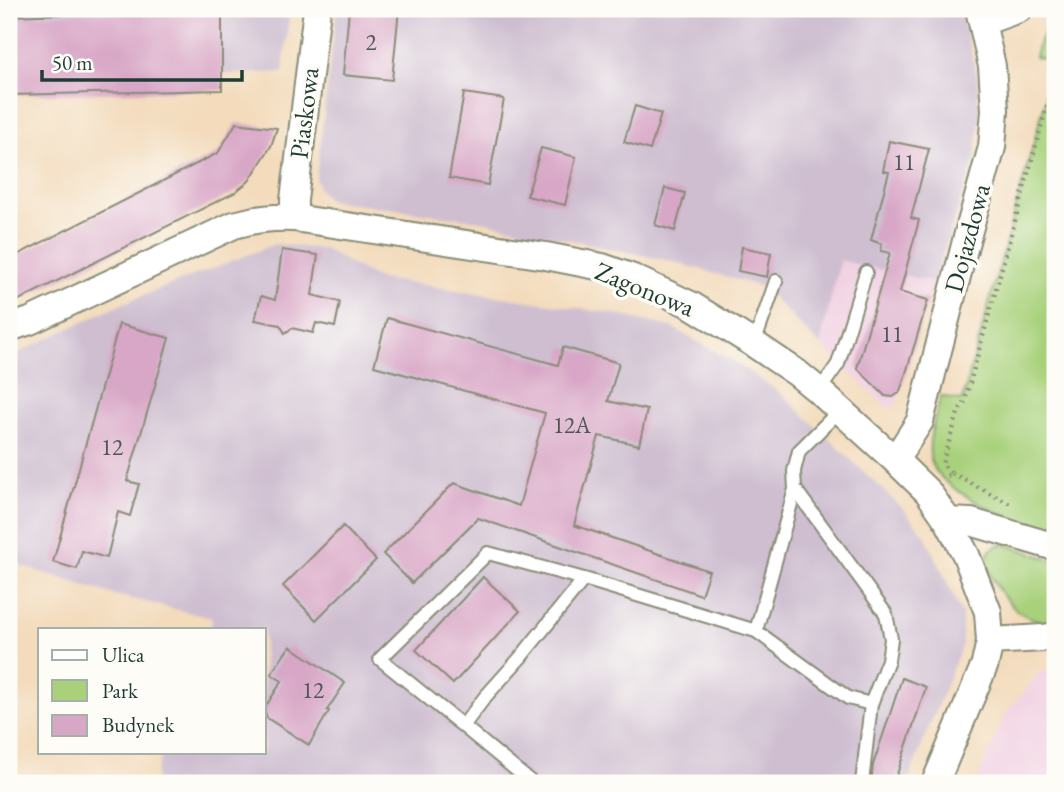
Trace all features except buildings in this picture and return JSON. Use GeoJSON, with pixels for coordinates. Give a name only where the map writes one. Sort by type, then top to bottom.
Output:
{"type":"FeatureCollection","features":[{"type":"Feature","properties":{"kind":"street","name":"Piaskowa"},"geometry":{"type":"LineString","coordinates":[[294,218],[317,9]]}},
{"type":"Feature","properties":{"kind":"street"},"geometry":{"type":"LineString","coordinates":[[981,15],[1019,9]]}},
{"type":"Feature","properties":{"kind":"street","name":"Dojazdowa"},"geometry":{"type":"LineString","coordinates":[[895,460],[920,421],[992,148],[995,110],[992,66],[981,15]]}},
{"type":"Feature","properties":{"kind":"street","name":"Zagonowa"},"geometry":{"type":"LineString","coordinates":[[9,328],[30,321],[234,225],[261,218],[294,218],[602,267],[691,305],[797,373],[895,460],[929,492],[966,555],[988,612],[989,641],[985,664],[935,783]]}},
{"type":"Feature","properties":{"kind":"street"},"geometry":{"type":"LineString","coordinates":[[948,521],[971,522],[1055,547]]}},
{"type":"Feature","properties":{"kind":"street"},"geometry":{"type":"LineString","coordinates":[[989,641],[1055,636]]}},
{"type":"Feature","properties":{"kind":"lane"},"geometry":{"type":"LineString","coordinates":[[819,391],[838,364],[866,272]]}},
{"type":"Feature","properties":{"kind":"lane"},"geometry":{"type":"LineString","coordinates":[[754,344],[776,281]]}},
{"type":"Feature","properties":{"kind":"lane"},"geometry":{"type":"LineString","coordinates":[[756,631],[795,489],[794,471],[799,451],[839,410]]}},
{"type":"Feature","properties":{"kind":"lane"},"geometry":{"type":"LineString","coordinates":[[795,489],[886,614],[891,639],[888,660],[871,704],[862,783]]}},
{"type":"Feature","properties":{"kind":"lane"},"geometry":{"type":"LineString","coordinates":[[532,783],[380,659],[488,553],[756,631],[848,698],[871,704]]}},
{"type":"Feature","properties":{"kind":"lane"},"geometry":{"type":"LineString","coordinates":[[463,726],[584,579]]}},
{"type":"Feature","properties":{"kind":"path"},"geometry":{"type":"LineString","coordinates":[[1014,506],[952,473],[942,464],[959,410],[964,404],[1055,77]]}},
{"type":"Feature","properties":{"kind":"path"},"geometry":{"type":"LineString","coordinates":[[929,492],[952,473]]}},
{"type":"Feature","properties":{"kind":"shaded area"},"geometry":{"type":"Polygon","coordinates":[[[9,9],[290,9],[283,72],[9,82],[9,9]]]}},
{"type":"Feature","properties":{"kind":"shaded area"},"geometry":{"type":"Polygon","coordinates":[[[337,9],[961,9],[977,77],[980,121],[975,159],[933,282],[840,260],[820,345],[762,287],[670,261],[481,221],[329,200],[320,191],[316,179],[337,9]]]}},
{"type":"Feature","properties":{"kind":"shaded area"},"geometry":{"type":"Polygon","coordinates":[[[275,244],[324,249],[376,278],[610,313],[671,327],[733,361],[782,394],[902,508],[925,535],[962,614],[962,645],[907,783],[157,783],[156,772],[162,754],[266,754],[266,628],[211,628],[212,618],[111,594],[9,562],[9,355],[114,307],[275,244]]]}},
{"type":"Feature","properties":{"kind":"shaded area"},"geometry":{"type":"Polygon","coordinates":[[[839,259],[933,282],[896,406],[887,407],[820,345],[839,259]]]}},
{"type":"Feature","properties":{"kind":"shaded area"},"geometry":{"type":"Polygon","coordinates":[[[1055,669],[1055,783],[976,783],[1005,715],[1040,671],[1055,669]]]}},
{"type":"Feature","properties":{"kind":"green space"},"geometry":{"type":"Polygon","coordinates":[[[1055,22],[1055,62],[1035,57],[1042,37],[1055,22]]]}},
{"type":"Feature","properties":{"kind":"green space"},"geometry":{"type":"Polygon","coordinates":[[[1055,66],[1055,534],[985,506],[950,485],[937,473],[931,461],[930,445],[941,396],[962,401],[1055,66]]]}},
{"type":"Feature","properties":{"kind":"green space"},"geometry":{"type":"Polygon","coordinates":[[[1004,544],[1055,561],[1055,624],[1027,617],[1019,612],[997,587],[987,565],[988,555],[993,548],[1004,544]]]}}]}
